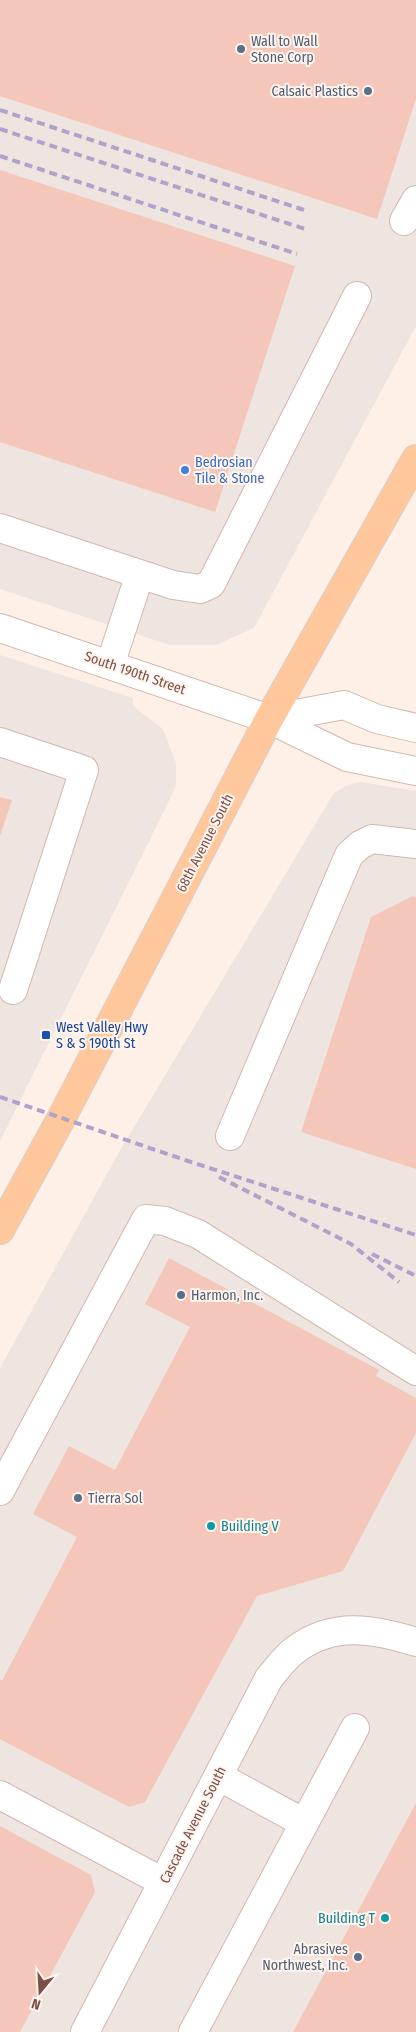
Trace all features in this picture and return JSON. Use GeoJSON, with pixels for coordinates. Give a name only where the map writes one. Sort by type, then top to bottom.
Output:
{"type":"FeatureCollection","features":[{"type":"Feature","properties":{"kind":"main road","name":"68th Avenue South"},"geometry":{"type":"LineString","coordinates":[[0,1230],[62,1117],[270,719],[416,459]]}},
{"type":"Feature","properties":{"kind":"street"},"geometry":{"type":"LineString","coordinates":[[0,528],[173,585],[200,589],[212,584],[356,296]]}},
{"type":"Feature","properties":{"kind":"street"},"geometry":{"type":"LineString","coordinates":[[110,665],[140,574]]}},
{"type":"Feature","properties":{"kind":"street","name":"South 190th Street"},"geometry":{"type":"LineString","coordinates":[[0,628],[270,719],[347,757],[416,771]]}},
{"type":"Feature","properties":{"kind":"street","name":"South 190th Street"},"geometry":{"type":"LineString","coordinates":[[270,719],[344,705],[376,719],[416,728]]}},
{"type":"Feature","properties":{"kind":"street"},"geometry":{"type":"LineString","coordinates":[[0,742],[84,770],[13,990]]}},
{"type":"Feature","properties":{"kind":"street"},"geometry":{"type":"LineString","coordinates":[[230,1136],[349,855],[360,845],[372,839],[416,844]]}},
{"type":"Feature","properties":{"kind":"street"},"geometry":{"type":"LineString","coordinates":[[0,1491],[146,1218],[165,1221],[198,1234],[416,1371]]}},
{"type":"Feature","properties":{"kind":"street","name":"Cascade Avenue South"},"geometry":{"type":"LineString","coordinates":[[85,2032],[269,1678],[294,1650],[320,1635],[358,1629],[392,1634],[416,1642]]}},
{"type":"Feature","properties":{"kind":"street"},"geometry":{"type":"LineString","coordinates":[[193,2032],[354,1728]]}},
{"type":"Feature","properties":{"kind":"street"},"geometry":{"type":"LineString","coordinates":[[218,1776],[304,1823]]}},
{"type":"Feature","properties":{"kind":"street"},"geometry":{"type":"LineString","coordinates":[[0,1795],[163,1882]]}},
{"type":"Feature","properties":{"kind":"shaded area"},"geometry":{"type":"Polygon","coordinates":[[[0,0],[416,0],[416,326],[254,628],[216,645],[170,645],[0,589],[0,0]]]}},
{"type":"Feature","properties":{"kind":"shaded area"},"geometry":{"type":"Polygon","coordinates":[[[0,655],[133,698],[133,706],[163,729],[176,763],[176,785],[0,1141],[0,655]]]}},
{"type":"Feature","properties":{"kind":"shaded area"},"geometry":{"type":"Polygon","coordinates":[[[361,782],[416,791],[416,2032],[0,2032],[0,1368],[118,1154],[334,793],[348,785],[361,782]]]}},
{"type":"Feature","properties":{"kind":"building"},"geometry":{"type":"Polygon","coordinates":[[[0,0],[416,0],[416,99],[377,219],[0,96],[0,0]]]}},
{"type":"Feature","properties":{"kind":"building"},"geometry":{"type":"Polygon","coordinates":[[[0,170],[295,266],[215,512],[0,442],[0,170]]]}},
{"type":"Feature","properties":{"kind":"building"},"geometry":{"type":"Polygon","coordinates":[[[0,797],[12,800],[0,836],[0,797]]]}},
{"type":"Feature","properties":{"kind":"building"},"geometry":{"type":"Polygon","coordinates":[[[413,896],[416,897],[416,1169],[301,1132],[371,917],[413,896]]]}},
{"type":"Feature","properties":{"kind":"building","name":"Building V"},"geometry":{"type":"Polygon","coordinates":[[[169,1258],[379,1370],[376,1376],[416,1398],[416,1433],[343,1571],[257,1596],[145,1802],[129,1807],[0,1739],[0,1679],[2,1681],[77,1537],[33,1514],[69,1446],[115,1470],[190,1327],[145,1304],[169,1258]]]}},
{"type":"Feature","properties":{"kind":"building","name":"Building T"},"geometry":{"type":"Polygon","coordinates":[[[416,1803],[416,2032],[293,2032],[416,1803]]]}},
{"type":"Feature","properties":{"kind":"building"},"geometry":{"type":"Polygon","coordinates":[[[0,1826],[91,1875],[95,1892],[20,2032],[0,2032],[0,1826]]]}},
{"type":"Feature","properties":{"kind":"railway"},"geometry":{"type":"LineString","coordinates":[[0,110],[304,210]]}},
{"type":"Feature","properties":{"kind":"railway"},"geometry":{"type":"LineString","coordinates":[[0,129],[305,229]]}},
{"type":"Feature","properties":{"kind":"railway"},"geometry":{"type":"LineString","coordinates":[[0,156],[297,254]]}},
{"type":"Feature","properties":{"kind":"railway"},"geometry":{"type":"LineString","coordinates":[[0,1097],[188,1161],[416,1235]]}},
{"type":"Feature","properties":{"kind":"railway"},"geometry":{"type":"LineString","coordinates":[[219,1177],[351,1244],[399,1282]]}},
{"type":"Feature","properties":{"kind":"railway"},"geometry":{"type":"LineString","coordinates":[[372,1254],[416,1276]]}},
{"type":"Feature","properties":{"kind":"place","name":"Wall to Wall Stone Corp"},"geometry":{"type":"Point","coordinates":[241,49]}},
{"type":"Feature","properties":{"kind":"place","name":"Calsaic Plastics"},"geometry":{"type":"Point","coordinates":[368,91]}},
{"type":"Feature","properties":{"kind":"place","name":"Bedrosian Tile & Stone"},"geometry":{"type":"Point","coordinates":[185,470]}},
{"type":"Feature","properties":{"kind":"place","name":"West Valley Hwy S & S 190th St"},"geometry":{"type":"Point","coordinates":[46,1035]}},
{"type":"Feature","properties":{"kind":"place","name":"Harmon, Inc."},"geometry":{"type":"Point","coordinates":[181,1295]}},
{"type":"Feature","properties":{"kind":"place","name":"Tierra Sol"},"geometry":{"type":"Point","coordinates":[78,1498]}},
{"type":"Feature","properties":{"kind":"place","name":"Building V"},"geometry":{"type":"Point","coordinates":[211,1526]}},
{"type":"Feature","properties":{"kind":"place","name":"Building T"},"geometry":{"type":"Point","coordinates":[385,1918]}},
{"type":"Feature","properties":{"kind":"place","name":"Abrasives Northwest, Inc."},"geometry":{"type":"Point","coordinates":[358,1957]}}]}
